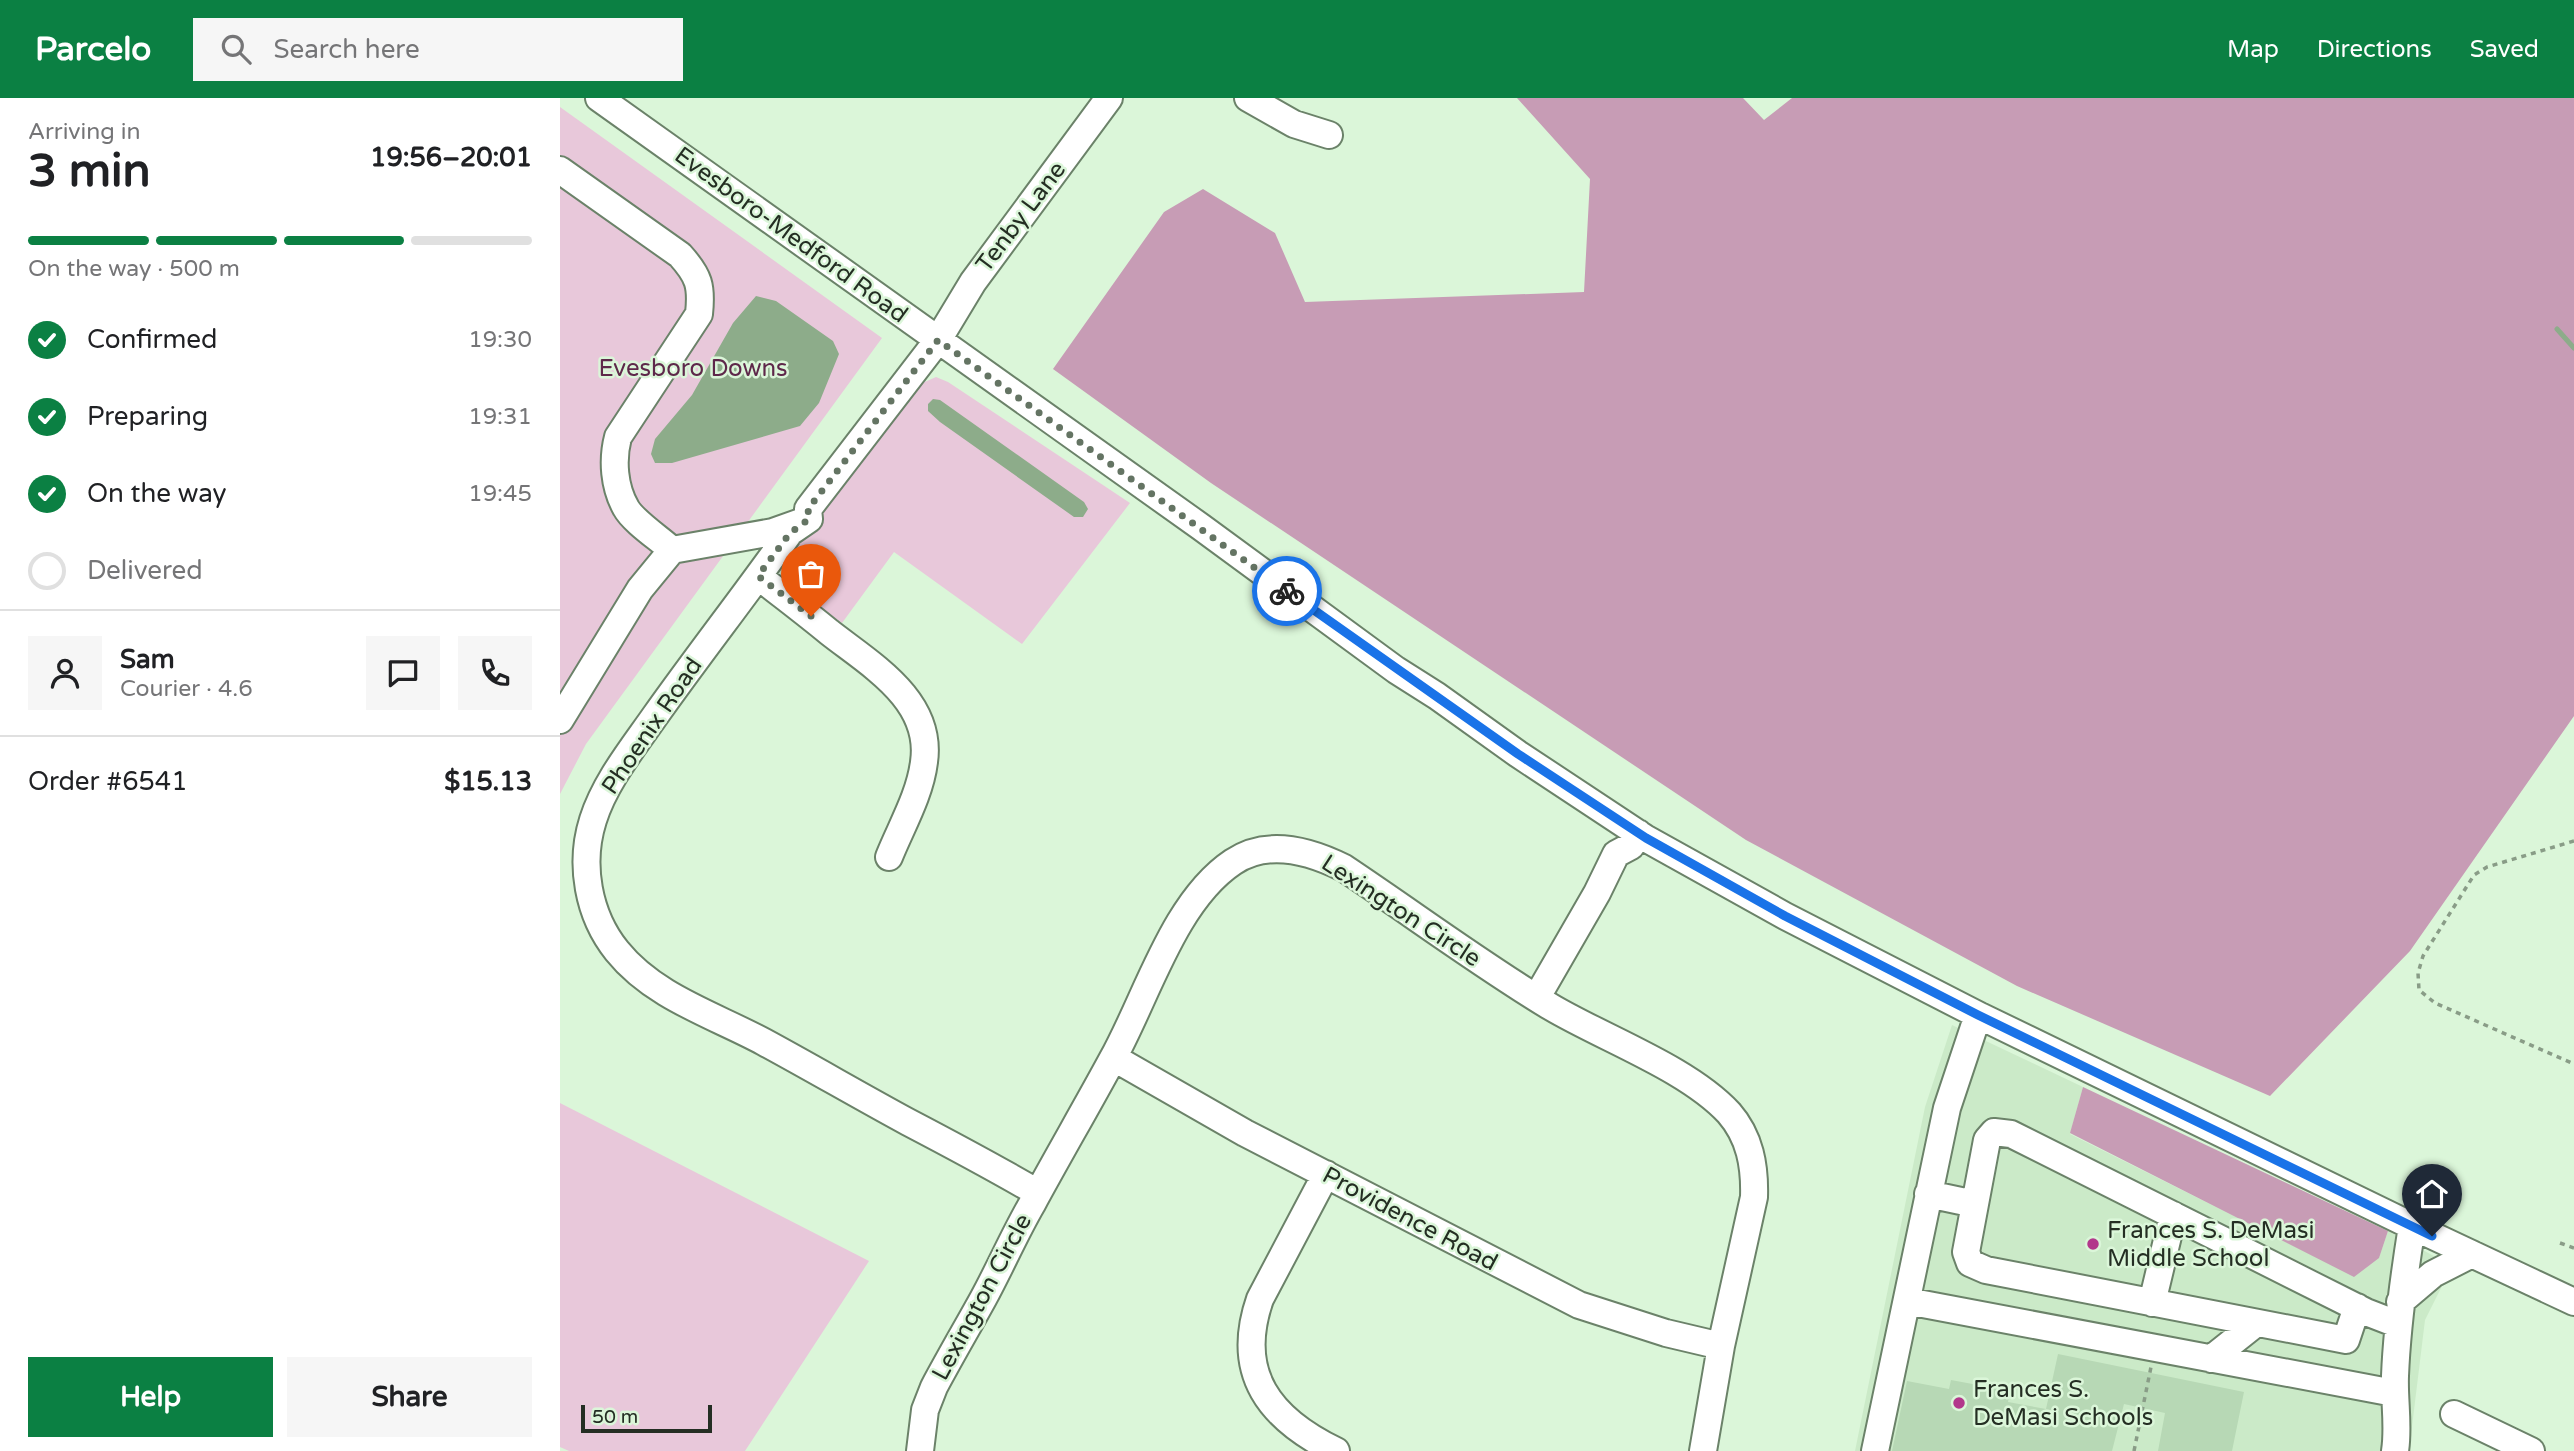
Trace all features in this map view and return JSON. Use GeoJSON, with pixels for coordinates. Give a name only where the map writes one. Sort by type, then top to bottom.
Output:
{"type":"FeatureCollection","features":[{"type":"Feature","properties":{"kind":"street","name":"Evesboro-Medford Road"},"geometry":{"type":"LineString","coordinates":[[599,98],[1635,840],[1978,1015],[2574,1302]]}},
{"type":"Feature","properties":{"kind":"street","name":"Tenby Lane"},"geometry":{"type":"LineString","coordinates":[[938,340],[973,282],[1109,98]]}},
{"type":"Feature","properties":{"kind":"street"},"geometry":{"type":"LineString","coordinates":[[1248,98],[1294,124],[1329,135]]}},
{"type":"Feature","properties":{"kind":"street"},"geometry":{"type":"LineString","coordinates":[[560,170],[680,255],[695,272],[701,292],[699,314],[618,437],[613,457],[627,510],[672,550]]}},
{"type":"Feature","properties":{"kind":"street","name":"Phoenix Road"},"geometry":{"type":"LineString","coordinates":[[938,340],[808,509],[809,519],[790,533],[632,749],[603,796],[593,821],[587,861],[592,901],[602,927],[617,950],[636,970],[659,987],[683,1002],[761,1040],[1038,1193]]}},
{"type":"Feature","properties":{"kind":"street"},"geometry":{"type":"LineString","coordinates":[[560,720],[640,589],[672,550],[773,532],[809,519]]}},
{"type":"Feature","properties":{"kind":"street"},"geometry":{"type":"LineString","coordinates":[[758,576],[882,672],[911,704],[921,723],[925,742],[922,771],[889,857]]}},
{"type":"Feature","properties":{"kind":"street"},"geometry":{"type":"LineString","coordinates":[[1544,1002],[1596,930],[1632,862],[1635,840]]}},
{"type":"Feature","properties":{"kind":"street","name":"Lexington Circle"},"geometry":{"type":"LineString","coordinates":[[920,1451],[925,1410],[934,1387],[1114,1058],[1150,979],[1195,901],[1233,861],[1253,852],[1287,850],[1321,856],[1352,873],[1496,974],[1692,1083],[1728,1112],[1741,1130],[1755,1173],[1754,1197],[1721,1346],[1703,1451]]}},
{"type":"Feature","properties":{"kind":"street"},"geometry":{"type":"LineString","coordinates":[[1875,1451],[1947,1108],[1978,1015]]}},
{"type":"Feature","properties":{"kind":"street","name":"Providence Road"},"geometry":{"type":"LineString","coordinates":[[1114,1058],[1245,1133],[1579,1305],[1665,1333],[1721,1346]]}},
{"type":"Feature","properties":{"kind":"street"},"geometry":{"type":"LineString","coordinates":[[2357,1307],[2346,1340],[2042,1281],[1970,1263],[1966,1252],[1987,1140],[1994,1132],[2011,1134],[2357,1307],[2399,1313]]}},
{"type":"Feature","properties":{"kind":"street"},"geometry":{"type":"LineString","coordinates":[[1326,1174],[1260,1299],[1250,1340],[1252,1361],[1259,1384],[1271,1404],[1287,1421],[1306,1435],[1336,1451]]}},
{"type":"Feature","properties":{"kind":"street"},"geometry":{"type":"LineString","coordinates":[[1928,1194],[1975,1204]]}},
{"type":"Feature","properties":{"kind":"street"},"geometry":{"type":"LineString","coordinates":[[2152,1303],[2172,1215]]}},
{"type":"Feature","properties":{"kind":"street"},"geometry":{"type":"LineString","coordinates":[[2395,1451],[2398,1432],[2394,1393],[2399,1313],[2412,1226]]}},
{"type":"Feature","properties":{"kind":"street"},"geometry":{"type":"LineString","coordinates":[[2399,1313],[2432,1274],[2472,1254]]}},
{"type":"Feature","properties":{"kind":"street"},"geometry":{"type":"LineString","coordinates":[[2007,1320],[2042,1281]]}},
{"type":"Feature","properties":{"kind":"street"},"geometry":{"type":"LineString","coordinates":[[1907,1301],[2394,1393]]}},
{"type":"Feature","properties":{"kind":"street"},"geometry":{"type":"LineString","coordinates":[[2211,1359],[2256,1324]]}},
{"type":"Feature","properties":{"kind":"street"},"geometry":{"type":"LineString","coordinates":[[2282,1328],[2304,1376]]}},
{"type":"Feature","properties":{"kind":"street"},"geometry":{"type":"LineString","coordinates":[[2454,1414],[2530,1451]]}},
{"type":"Feature","properties":{"kind":"path"},"geometry":{"type":"LineString","coordinates":[[2574,841],[2487,867],[2474,875],[2423,957],[2418,974],[2419,990],[2435,1003],[2574,1064]]}},
{"type":"Feature","properties":{"kind":"path"},"geometry":{"type":"LineString","coordinates":[[2560,1243],[2574,1248]]}},
{"type":"Feature","properties":{"kind":"path"},"geometry":{"type":"LineString","coordinates":[[2134,1451],[2155,1348]]}},
{"type":"Feature","properties":{"kind":"shaded area"},"geometry":{"type":"Polygon","coordinates":[[[1517,98],[1743,98],[1764,120],[1792,98],[2574,98],[2574,716],[2410,951],[2270,1096],[2017,986],[1746,840],[1211,483],[1053,369],[1164,212],[1203,189],[1275,233],[1305,302],[1584,292],[1590,179],[1517,98]]]}},
{"type":"Feature","properties":{"kind":"shaded area"},"geometry":{"type":"Polygon","coordinates":[[[756,296],[776,301],[833,341],[839,354],[819,403],[800,426],[672,463],[655,463],[651,454],[655,439],[692,395],[733,323],[756,296]]]}},
{"type":"Feature","properties":{"kind":"shaded area"},"geometry":{"type":"Polygon","coordinates":[[[933,399],[940,400],[1084,502],[1088,509],[1083,517],[1074,517],[940,422],[928,411],[928,404],[933,399]]]}},
{"type":"Feature","properties":{"kind":"shaded area","name":"Frances S. DeMasi Middle School"},"geometry":{"type":"Polygon","coordinates":[[[1952,1025],[2083,1087],[2070,1134],[2354,1276],[2379,1257],[2388,1231],[2452,1266],[2425,1320],[2409,1451],[1855,1451],[1925,1107],[1952,1025]]]}},
{"type":"Feature","properties":{"kind":"shaded area"},"geometry":{"type":"Polygon","coordinates":[[[2083,1087],[2388,1231],[2379,1258],[2354,1277],[2070,1133],[2083,1087]]]}},
{"type":"Feature","properties":{"kind":"green space","name":"Evesboro Downs"},"geometry":{"type":"Polygon","coordinates":[[[560,107],[882,338],[586,744],[560,794],[560,107]]]}},
{"type":"Feature","properties":{"kind":"green space"},"geometry":{"type":"Polygon","coordinates":[[[936,377],[948,382],[1130,503],[1022,644],[894,552],[842,623],[785,581],[782,566],[790,548],[918,385],[936,377]]]}},
{"type":"Feature","properties":{"kind":"green space"},"geometry":{"type":"Polygon","coordinates":[[[560,1103],[869,1261],[745,1451],[569,1451],[560,1447],[560,1103]]]}},
{"type":"Feature","properties":{"kind":"building","name":"Frances S. DeMasi Schools"},"geometry":{"type":"Polygon","coordinates":[[[2058,1354],[2244,1392],[2232,1451],[2158,1451],[2165,1413],[2124,1404],[2112,1451],[1892,1451],[1907,1381],[1949,1389],[1951,1380],[2010,1391],[2008,1402],[2046,1409],[2058,1354]]]}},
{"type":"Feature","properties":{"kind":"waterway"},"geometry":{"type":"LineString","coordinates":[[2557,329],[2574,348]]}},
{"type":"Feature","properties":{"kind":"way so far"},"geometry":{"type":"LineString","coordinates":[[811,616],[758,576],[790,533],[809,519],[808,509],[938,340],[1287,591]]}},
{"type":"Feature","properties":{"kind":"place","name":"Frances S. DeMasi Middle School"},"geometry":{"type":"Point","coordinates":[2093,1244]}},
{"type":"Feature","properties":{"kind":"place","name":"Frances S. DeMasi Schools"},"geometry":{"type":"Point","coordinates":[1959,1403]}},
{"type":"Feature","properties":{"kind":"route"},"geometry":{"type":"LineString","coordinates":[[1287,591],[1518,754],[1646,838],[1785,916],[1978,1015],[2432,1236]]}}]}
